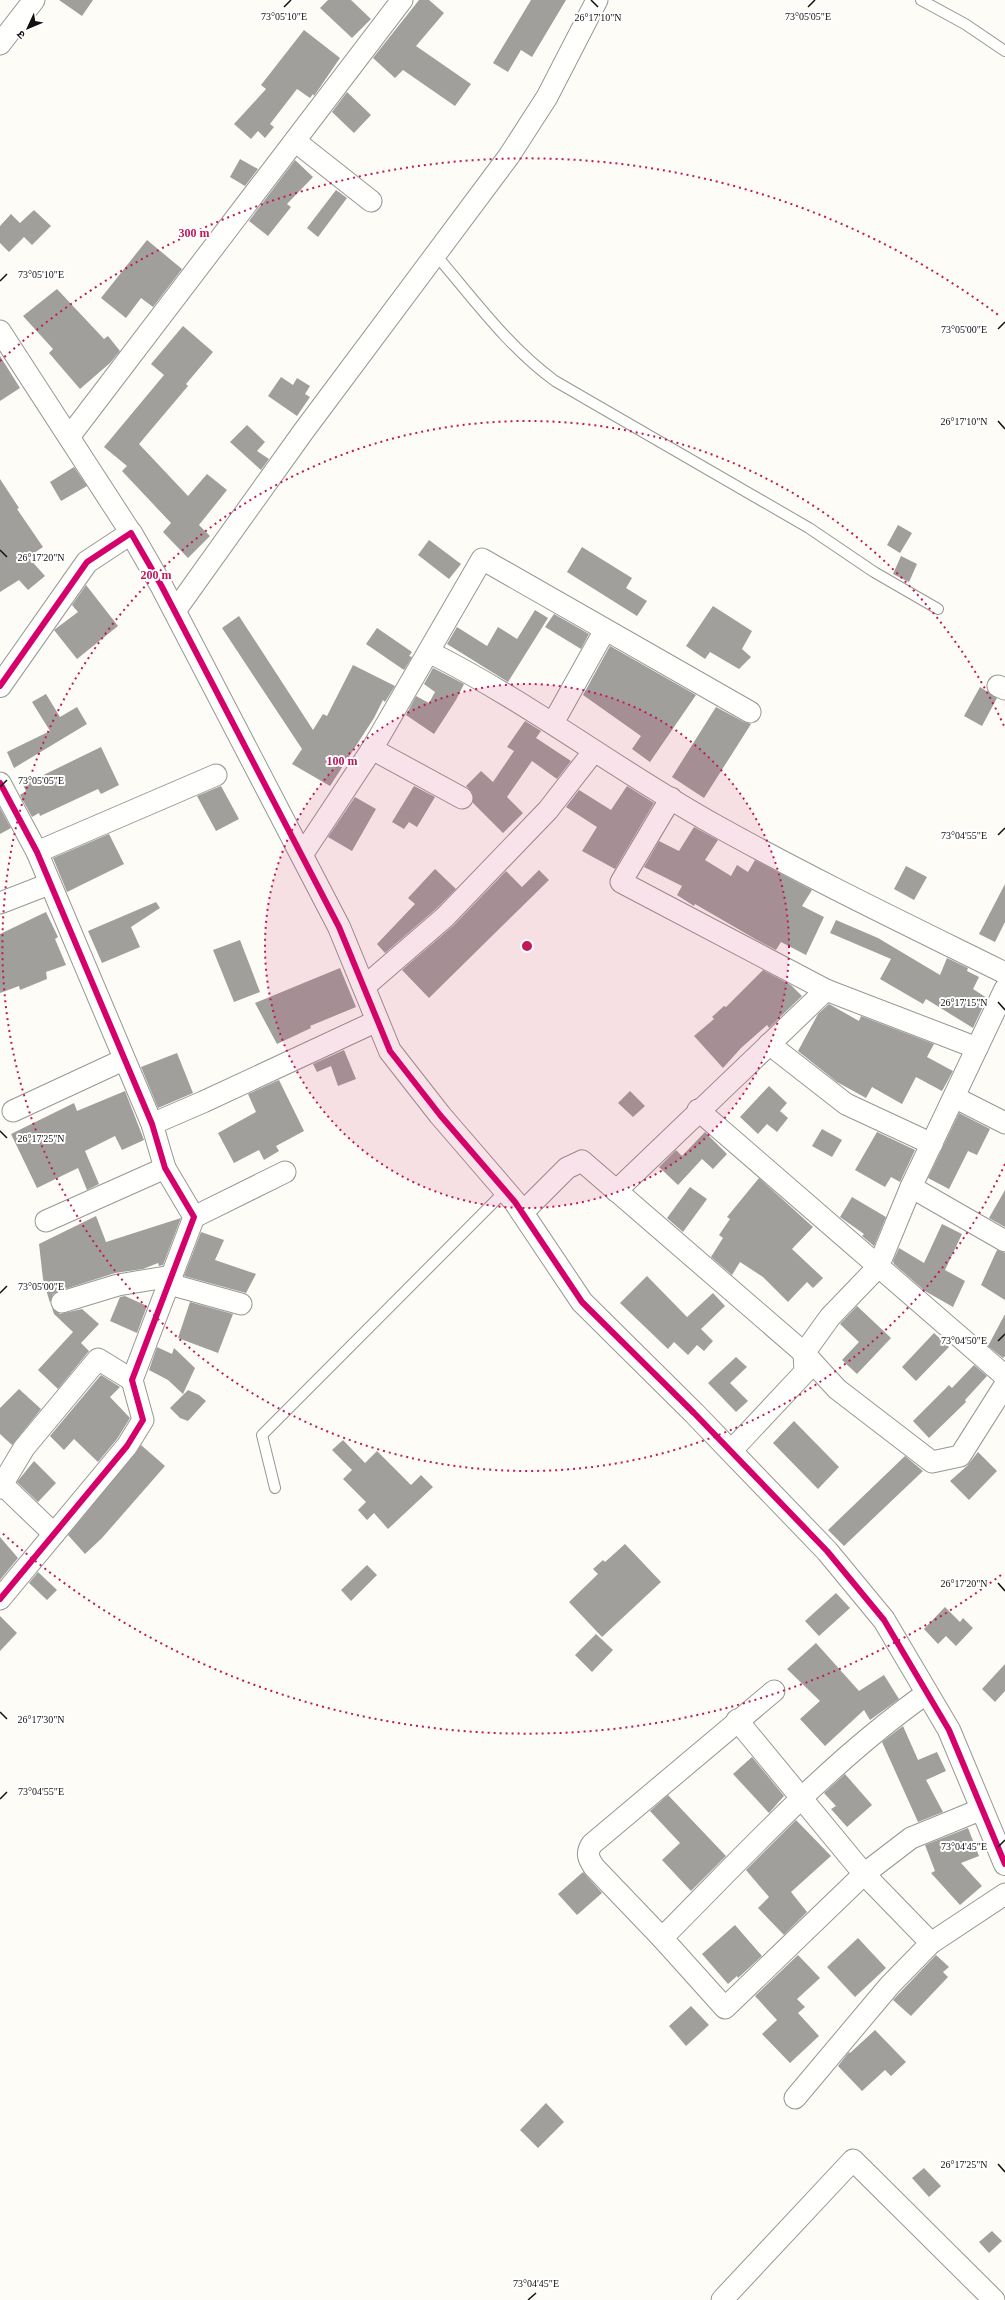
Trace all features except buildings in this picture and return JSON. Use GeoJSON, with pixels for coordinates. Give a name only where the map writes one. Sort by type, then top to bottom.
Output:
{"type":"FeatureCollection","features":[{"type":"Feature","properties":{"kind":"street"},"geometry":{"type":"LineString","coordinates":[[0,44],[34,0]]}},
{"type":"Feature","properties":{"kind":"street"},"geometry":{"type":"LineString","coordinates":[[69,436],[402,0]]}},
{"type":"Feature","properties":{"kind":"street"},"geometry":{"type":"LineString","coordinates":[[175,611],[303,432],[509,156],[547,97],[597,0]]}},
{"type":"Feature","properties":{"kind":"street"},"geometry":{"type":"LineString","coordinates":[[294,141],[371,201]]}},
{"type":"Feature","properties":{"kind":"street"},"geometry":{"type":"LineString","coordinates":[[0,331],[131,533],[175,611],[340,927],[390,1051],[440,1115],[522,1213],[582,1302],[731,1451],[827,1551],[884,1620],[949,1730],[1005,1864]]}},
{"type":"Feature","properties":{"kind":"street"},"geometry":{"type":"LineString","coordinates":[[1,680],[87,562],[131,533]]}},
{"type":"Feature","properties":{"kind":"street"},"geometry":{"type":"LineString","coordinates":[[302,855],[372,749],[482,559],[750,712]]}},
{"type":"Feature","properties":{"kind":"street"},"geometry":{"type":"LineString","coordinates":[[553,723],[605,630]]}},
{"type":"Feature","properties":{"kind":"street"},"geometry":{"type":"LineString","coordinates":[[429,652],[522,703],[594,751],[715,825],[847,895],[1005,974]]}},
{"type":"Feature","properties":{"kind":"street"},"geometry":{"type":"LineString","coordinates":[[372,749],[462,798]]}},
{"type":"Feature","properties":{"kind":"street"},"geometry":{"type":"LineString","coordinates":[[364,986],[444,917],[548,810],[594,751]]}},
{"type":"Feature","properties":{"kind":"street"},"geometry":{"type":"LineString","coordinates":[[37,852],[216,775]]}},
{"type":"Feature","properties":{"kind":"street"},"geometry":{"type":"LineString","coordinates":[[0,783],[37,852],[49,884],[152,1124],[165,1168],[194,1217]]}},
{"type":"Feature","properties":{"kind":"street"},"geometry":{"type":"LineString","coordinates":[[671,798],[620,882],[826,990],[977,1048]]}},
{"type":"Feature","properties":{"kind":"street"},"geometry":{"type":"LineString","coordinates":[[0,903],[49,884]]}},
{"type":"Feature","properties":{"kind":"street"},"geometry":{"type":"LineString","coordinates":[[731,1451],[805,1372],[804,1353],[830,1317],[878,1267],[911,1187],[1005,989]]}},
{"type":"Feature","properties":{"kind":"street"},"geometry":{"type":"LineString","coordinates":[[616,1191],[698,1110],[826,990]]}},
{"type":"Feature","properties":{"kind":"street"},"geometry":{"type":"LineString","coordinates":[[152,1124],[210,1099],[377,1021]]}},
{"type":"Feature","properties":{"kind":"street"},"geometry":{"type":"LineString","coordinates":[[769,1044],[846,1104],[932,1144]]}},
{"type":"Feature","properties":{"kind":"street"},"geometry":{"type":"LineString","coordinates":[[13,1112],[124,1060]]}},
{"type":"Feature","properties":{"kind":"street"},"geometry":{"type":"LineString","coordinates":[[954,1097],[1005,1124]]}},
{"type":"Feature","properties":{"kind":"street"},"geometry":{"type":"LineString","coordinates":[[698,1110],[1005,1376]]}},
{"type":"Feature","properties":{"kind":"street"},"geometry":{"type":"LineString","coordinates":[[522,1213],[567,1168],[582,1162],[804,1353],[837,1389],[932,1462],[960,1456],[1005,1385]]}},
{"type":"Feature","properties":{"kind":"street"},"geometry":{"type":"LineString","coordinates":[[46,1221],[165,1168]]}},
{"type":"Feature","properties":{"kind":"street"},"geometry":{"type":"LineString","coordinates":[[0,1599],[127,1446],[143,1420],[132,1380],[194,1217],[285,1172]]}},
{"type":"Feature","properties":{"kind":"street"},"geometry":{"type":"LineString","coordinates":[[911,1187],[1005,1241]]}},
{"type":"Feature","properties":{"kind":"street"},"geometry":{"type":"LineString","coordinates":[[62,1302],[118,1285],[171,1280],[241,1304]]}},
{"type":"Feature","properties":{"kind":"street"},"geometry":{"type":"LineString","coordinates":[[54,1534],[1,1487],[24,1448],[98,1359],[132,1380]]}},
{"type":"Feature","properties":{"kind":"street"},"geometry":{"type":"LineString","coordinates":[[774,1691],[737,1720],[592,1844],[588,1851],[588,1859],[594,1867],[662,1938],[725,2008],[864,1874],[911,1838],[982,1810]]}},
{"type":"Feature","properties":{"kind":"street"},"geometry":{"type":"LineString","coordinates":[[662,1938],[801,1799],[884,1723],[927,1693]]}},
{"type":"Feature","properties":{"kind":"street"},"geometry":{"type":"LineString","coordinates":[[737,1720],[864,1874],[931,1943]]}},
{"type":"Feature","properties":{"kind":"street"},"geometry":{"type":"LineString","coordinates":[[795,2098],[890,1985],[931,1943],[1005,1894]]}},
{"type":"Feature","properties":{"kind":"street"},"geometry":{"type":"LineString","coordinates":[[722,2300],[853,2160],[994,2300]]}},
{"type":"Feature","properties":{"kind":"lane"},"geometry":{"type":"LineString","coordinates":[[920,0],[965,24],[1005,50]]}},
{"type":"Feature","properties":{"kind":"lane"},"geometry":{"type":"LineString","coordinates":[[435,254],[514,345],[534,365],[555,381],[809,528],[874,572],[938,609]]}},
{"type":"Feature","properties":{"kind":"lane"},"geometry":{"type":"LineString","coordinates":[[275,1488],[262,1435],[505,1191]]}},
{"type":"Feature","properties":{"kind":"cycle path"},"geometry":{"type":"LineString","coordinates":[[0,686],[87,562],[131,533],[161,585],[339,927],[390,1051],[440,1115],[515,1202],[582,1302],[694,1413],[827,1551],[884,1620],[949,1730],[1005,1864]]}},
{"type":"Feature","properties":{"kind":"cycle path"},"geometry":{"type":"LineString","coordinates":[[0,783],[37,852],[152,1124],[165,1168],[194,1217],[132,1380],[143,1420],[127,1446],[0,1599]]}}]}
